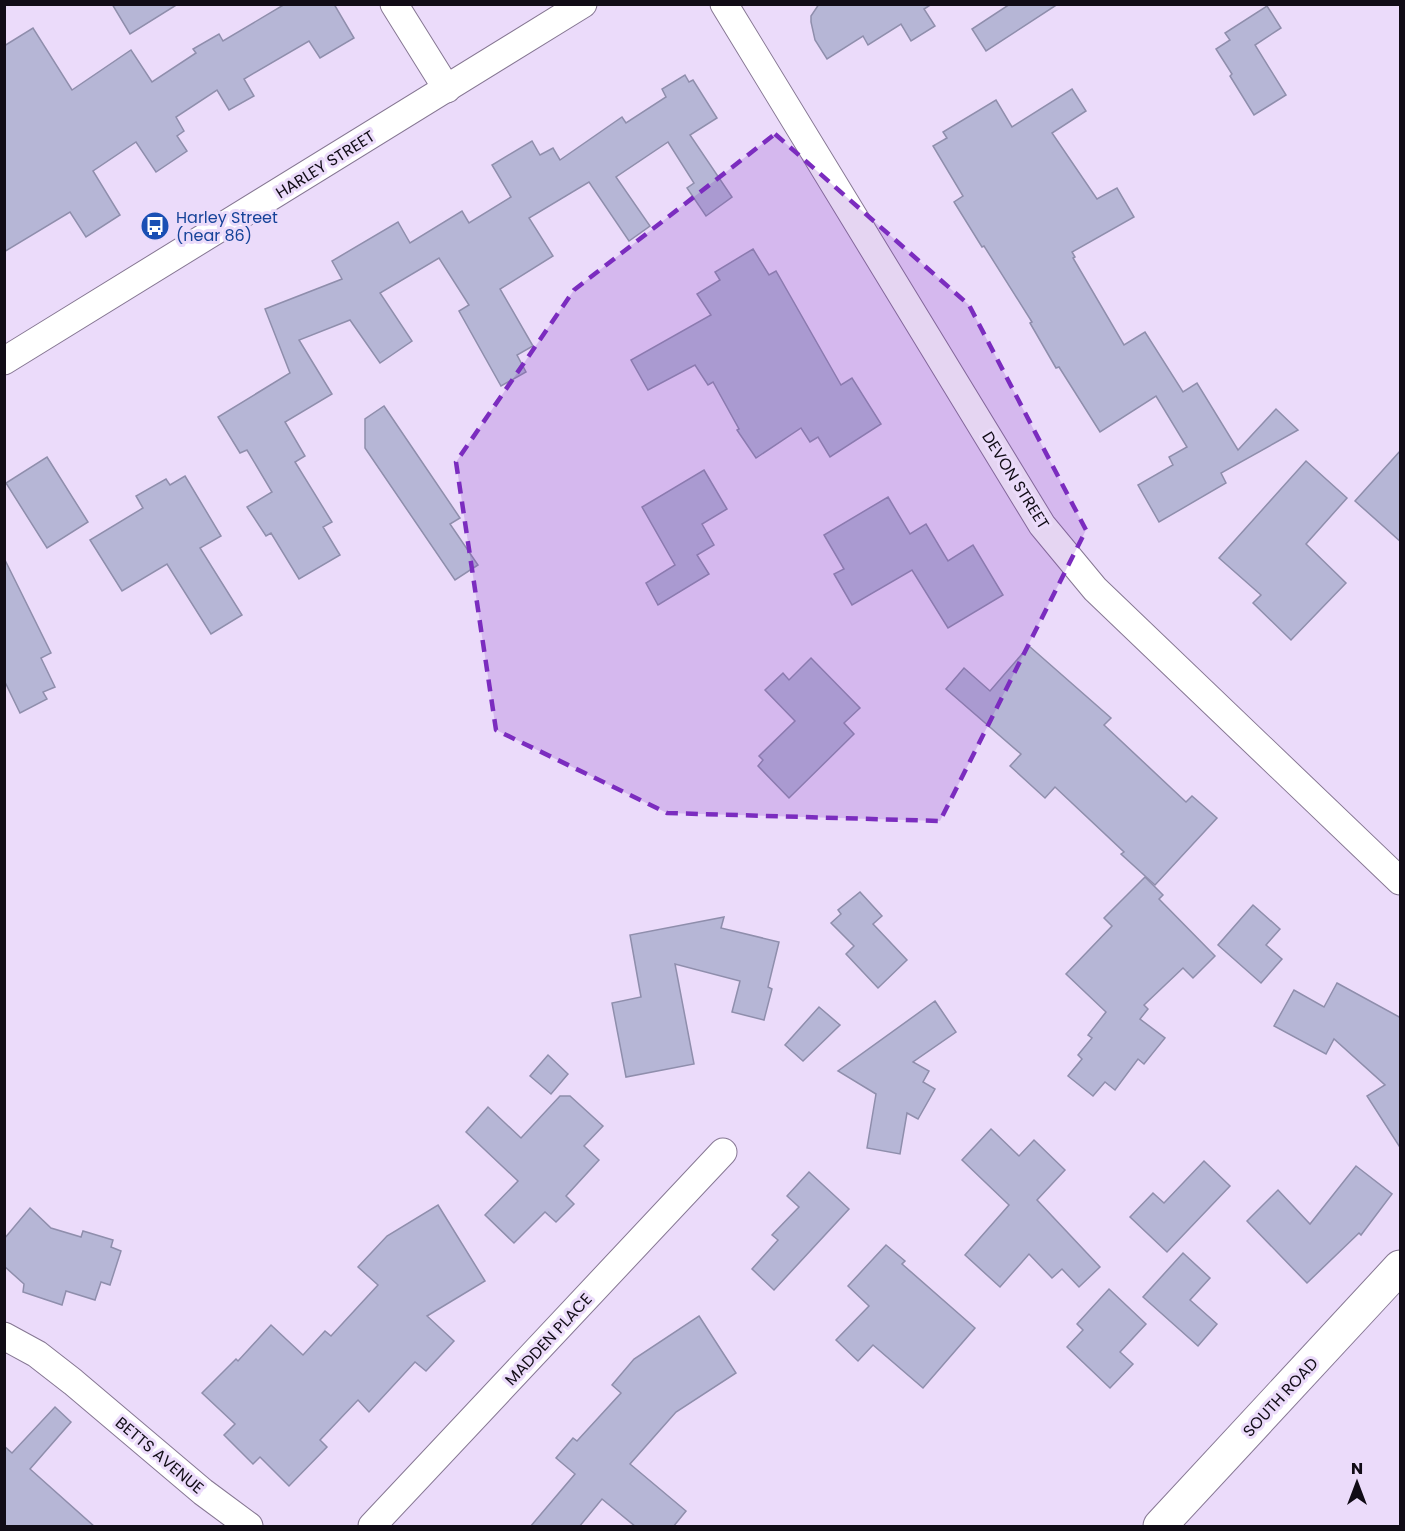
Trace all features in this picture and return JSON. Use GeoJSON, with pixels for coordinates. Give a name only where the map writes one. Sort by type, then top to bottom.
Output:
{"type":"FeatureCollection","features":[{"type":"Feature","properties":{"kind":"street"},"geometry":{"type":"LineString","coordinates":[[394,4],[447,89]]}},
{"type":"Feature","properties":{"kind":"street","name":"HARLEY STREET"},"geometry":{"type":"LineString","coordinates":[[4,361],[583,4]]}},
{"type":"Feature","properties":{"kind":"street","name":"DEVON STREET"},"geometry":{"type":"LineString","coordinates":[[724,4],[1042,525],[1095,589],[1401,881]]}},
{"type":"Feature","properties":{"kind":"street","name":"MADDEN PLACE"},"geometry":{"type":"LineString","coordinates":[[372,1527],[723,1152]]}},
{"type":"Feature","properties":{"kind":"street","name":"SOUTH ROAD"},"geometry":{"type":"LineString","coordinates":[[1160,1527],[1401,1267]]}},
{"type":"Feature","properties":{"kind":"street","name":"BETTS AVENUE"},"geometry":{"type":"LineString","coordinates":[[4,1336],[37,1354],[73,1382],[203,1492],[249,1527]]}},
{"type":"Feature","properties":{"kind":"highlighted area"},"geometry":{"type":"Polygon","coordinates":[[[775,134],[969,305],[1086,530],[940,821],[667,813],[496,730],[456,462],[574,290],[775,134]]]}},
{"type":"Feature","properties":{"kind":"building"},"geometry":{"type":"Polygon","coordinates":[[[112,4],[178,4],[130,34],[112,4]]]}},
{"type":"Feature","properties":{"kind":"building"},"geometry":{"type":"Polygon","coordinates":[[[285,4],[334,4],[354,38],[320,58],[309,41],[244,79],[254,96],[229,110],[217,90],[176,117],[184,131],[177,136],[187,151],[156,172],[136,142],[93,171],[120,215],[86,237],[70,212],[4,252],[4,46],[33,28],[72,90],[131,50],[152,82],[196,53],[193,49],[219,34],[223,41],[285,4]]]}},
{"type":"Feature","properties":{"kind":"building"},"geometry":{"type":"Polygon","coordinates":[[[819,4],[932,4],[924,9],[935,26],[911,41],[901,24],[868,45],[863,36],[827,59],[815,40],[811,22],[811,16],[819,4]]]}},
{"type":"Feature","properties":{"kind":"building"},"geometry":{"type":"Polygon","coordinates":[[[1010,4],[1058,4],[986,51],[972,29],[1010,4]]]}},
{"type":"Feature","properties":{"kind":"building"},"geometry":{"type":"Polygon","coordinates":[[[1267,6],[1281,28],[1255,45],[1286,95],[1254,115],[1216,49],[1230,40],[1225,33],[1267,6]]]}},
{"type":"Feature","properties":{"kind":"building"},"geometry":{"type":"Polygon","coordinates":[[[685,75],[689,82],[693,80],[717,118],[690,135],[732,197],[706,216],[687,188],[694,183],[668,142],[616,177],[650,226],[629,241],[589,182],[529,218],[553,256],[500,289],[533,346],[517,355],[526,372],[501,386],[459,311],[469,305],[439,258],[380,293],[412,341],[380,363],[350,320],[299,340],[332,394],[285,422],[305,456],[295,462],[332,522],[323,527],[340,555],[299,579],[271,533],[266,536],[247,507],[272,492],[247,450],[240,453],[218,417],[290,373],[265,309],[342,279],[332,261],[398,222],[410,243],[462,211],[469,223],[511,197],[492,165],[532,141],[540,155],[553,148],[560,160],[622,117],[626,123],[666,97],[662,89],[685,75]]]}},
{"type":"Feature","properties":{"kind":"building"},"geometry":{"type":"Polygon","coordinates":[[[1072,89],[1086,111],[1052,133],[1097,199],[1117,188],[1134,217],[1072,252],[1075,257],[1073,258],[1124,345],[1145,332],[1183,392],[1197,383],[1238,450],[1276,409],[1298,430],[1221,473],[1226,483],[1159,522],[1138,485],[1173,465],[1169,457],[1187,447],[1156,396],[1100,432],[1059,367],[1056,368],[1030,323],[1032,322],[954,202],[963,196],[933,146],[947,138],[943,132],[996,100],[1012,127],[1072,89]]]}},
{"type":"Feature","properties":{"kind":"building"},"geometry":{"type":"Polygon","coordinates":[[[753,249],[769,275],[776,271],[841,385],[852,378],[881,424],[830,457],[818,437],[810,442],[801,428],[756,458],[737,430],[739,429],[713,382],[708,385],[695,365],[648,390],[631,360],[711,315],[697,294],[720,280],[715,272],[753,249]]]}},
{"type":"Feature","properties":{"kind":"building"},"geometry":{"type":"Polygon","coordinates":[[[384,406],[460,518],[450,524],[478,565],[455,580],[365,448],[365,419],[384,406]]]}},
{"type":"Feature","properties":{"kind":"building"},"geometry":{"type":"Polygon","coordinates":[[[1401,450],[1401,542],[1355,501],[1401,450]]]}},
{"type":"Feature","properties":{"kind":"building"},"geometry":{"type":"Polygon","coordinates":[[[47,457],[88,522],[47,548],[6,483],[47,457]]]}},
{"type":"Feature","properties":{"kind":"building"},"geometry":{"type":"Polygon","coordinates":[[[1306,461],[1347,498],[1306,544],[1346,583],[1291,640],[1253,603],[1261,595],[1219,558],[1306,461]]]}},
{"type":"Feature","properties":{"kind":"building"},"geometry":{"type":"Polygon","coordinates":[[[704,470],[727,509],[702,524],[714,545],[697,555],[709,574],[658,605],[646,583],[675,565],[642,507],[704,470]]]}},
{"type":"Feature","properties":{"kind":"building"},"geometry":{"type":"Polygon","coordinates":[[[185,476],[221,536],[200,548],[242,615],[211,634],[167,564],[122,591],[90,540],[143,508],[136,496],[166,479],[170,485],[185,476]]]}},
{"type":"Feature","properties":{"kind":"building"},"geometry":{"type":"Polygon","coordinates":[[[888,497],[910,534],[926,524],[948,561],[973,545],[1003,595],[948,628],[912,570],[852,605],[834,574],[844,569],[824,535],[888,497]]]}},
{"type":"Feature","properties":{"kind":"building"},"geometry":{"type":"Polygon","coordinates":[[[4,558],[51,653],[41,658],[55,687],[43,692],[47,699],[20,713],[4,680],[4,558]]]}},
{"type":"Feature","properties":{"kind":"building"},"geometry":{"type":"Polygon","coordinates":[[[1029,646],[1111,718],[1104,725],[1186,802],[1192,796],[1217,818],[1155,885],[1121,854],[1124,852],[1055,787],[1045,798],[1010,766],[1021,754],[946,689],[964,668],[990,691],[1029,646]]]}},
{"type":"Feature","properties":{"kind":"building"},"geometry":{"type":"Polygon","coordinates":[[[811,658],[860,708],[844,723],[854,734],[789,798],[758,766],[763,760],[759,756],[795,721],[765,690],[783,673],[789,680],[811,658]]]}},
{"type":"Feature","properties":{"kind":"building"},"geometry":{"type":"Polygon","coordinates":[[[1145,877],[1163,895],[1159,899],[1215,956],[1193,978],[1183,968],[1144,1005],[1148,1009],[1140,1019],[1165,1038],[1144,1064],[1138,1059],[1115,1090],[1105,1082],[1093,1096],[1068,1076],[1082,1059],[1078,1055],[1092,1038],[1088,1035],[1106,1012],[1066,974],[1112,926],[1104,918],[1145,877]]]}},
{"type":"Feature","properties":{"kind":"building"},"geometry":{"type":"Polygon","coordinates":[[[860,892],[882,916],[873,924],[907,960],[878,988],[846,954],[854,946],[831,923],[841,914],[838,910],[860,892]]]}},
{"type":"Feature","properties":{"kind":"building"},"geometry":{"type":"Polygon","coordinates":[[[1253,905],[1280,929],[1266,945],[1282,959],[1261,983],[1218,945],[1253,905]]]}},
{"type":"Feature","properties":{"kind":"building"},"geometry":{"type":"Polygon","coordinates":[[[724,917],[721,928],[779,942],[768,987],[772,989],[764,1020],[732,1012],[740,981],[675,964],[694,1064],[626,1077],[612,1003],[641,997],[630,935],[724,917]]]}},
{"type":"Feature","properties":{"kind":"building"},"geometry":{"type":"Polygon","coordinates":[[[1337,983],[1401,1018],[1401,1149],[1367,1096],[1385,1085],[1334,1039],[1326,1054],[1274,1026],[1294,990],[1324,1007],[1337,983]]]}},
{"type":"Feature","properties":{"kind":"building"},"geometry":{"type":"Polygon","coordinates":[[[935,1001],[956,1032],[913,1062],[929,1071],[923,1082],[935,1089],[918,1119],[907,1113],[900,1154],[867,1148],[876,1094],[838,1071],[935,1001]]]}},
{"type":"Feature","properties":{"kind":"building"},"geometry":{"type":"Polygon","coordinates":[[[819,1007],[840,1025],[803,1061],[785,1045],[819,1007]]]}},
{"type":"Feature","properties":{"kind":"building"},"geometry":{"type":"Polygon","coordinates":[[[548,1055],[568,1074],[551,1094],[530,1076],[548,1055]]]}},
{"type":"Feature","properties":{"kind":"building"},"geometry":{"type":"Polygon","coordinates":[[[560,1096],[570,1096],[603,1126],[584,1146],[599,1160],[566,1196],[574,1204],[556,1222],[545,1212],[514,1243],[485,1215],[518,1181],[466,1132],[488,1107],[521,1138],[560,1096]]]}},
{"type":"Feature","properties":{"kind":"building"},"geometry":{"type":"Polygon","coordinates":[[[991,1129],[1019,1156],[1034,1140],[1065,1170],[1037,1200],[1100,1267],[1079,1287],[1062,1269],[1052,1278],[1029,1254],[1000,1287],[965,1255],[1009,1205],[962,1160],[991,1129]]]}},
{"type":"Feature","properties":{"kind":"building"},"geometry":{"type":"Polygon","coordinates":[[[1204,1161],[1230,1186],[1167,1252],[1130,1217],[1153,1193],[1164,1203],[1204,1161]]]}},
{"type":"Feature","properties":{"kind":"building"},"geometry":{"type":"Polygon","coordinates":[[[1356,1166],[1392,1194],[1361,1235],[1359,1233],[1307,1283],[1247,1221],[1278,1190],[1310,1224],[1356,1166]]]}},
{"type":"Feature","properties":{"kind":"building"},"geometry":{"type":"Polygon","coordinates":[[[809,1172],[849,1209],[774,1290],[752,1269],[778,1240],[772,1235],[799,1207],[787,1196],[809,1172]]]}},
{"type":"Feature","properties":{"kind":"building"},"geometry":{"type":"Polygon","coordinates":[[[438,1205],[485,1281],[427,1316],[454,1341],[426,1371],[415,1362],[369,1412],[358,1400],[320,1440],[327,1447],[289,1486],[260,1457],[253,1464],[224,1435],[235,1424],[202,1393],[236,1359],[238,1361],[271,1325],[303,1355],[325,1331],[331,1336],[378,1285],[358,1267],[387,1236],[438,1205]]]}},
{"type":"Feature","properties":{"kind":"building"},"geometry":{"type":"Polygon","coordinates":[[[30,1208],[51,1228],[81,1237],[83,1231],[113,1240],[111,1247],[121,1251],[110,1285],[101,1282],[95,1300],[66,1291],[62,1305],[23,1292],[24,1284],[4,1266],[4,1239],[30,1208]]]}},
{"type":"Feature","properties":{"kind":"building"},"geometry":{"type":"Polygon","coordinates":[[[886,1245],[905,1261],[902,1264],[975,1328],[923,1388],[873,1345],[858,1361],[836,1340],[869,1306],[848,1286],[886,1245]]]}},
{"type":"Feature","properties":{"kind":"building"},"geometry":{"type":"Polygon","coordinates":[[[1183,1253],[1210,1278],[1190,1300],[1217,1324],[1198,1346],[1143,1297],[1183,1253]]]}},
{"type":"Feature","properties":{"kind":"building"},"geometry":{"type":"Polygon","coordinates":[[[1109,1289],[1146,1324],[1120,1352],[1133,1364],[1110,1388],[1067,1347],[1083,1330],[1077,1324],[1109,1289]]]}},
{"type":"Feature","properties":{"kind":"building"},"geometry":{"type":"Polygon","coordinates":[[[699,1316],[736,1373],[676,1412],[630,1464],[686,1511],[673,1527],[636,1527],[602,1499],[579,1527],[530,1527],[575,1474],[556,1458],[573,1438],[577,1441],[621,1393],[612,1385],[634,1359],[699,1316]]]}},
{"type":"Feature","properties":{"kind":"building"},"geometry":{"type":"Polygon","coordinates":[[[55,1407],[71,1422],[30,1469],[95,1527],[4,1527],[4,1446],[12,1453],[55,1407]]]}},
{"type":"Feature","properties":{"kind":"place","name":"Harley Street (near 86)"},"geometry":{"type":"Point","coordinates":[155,226]}}]}
